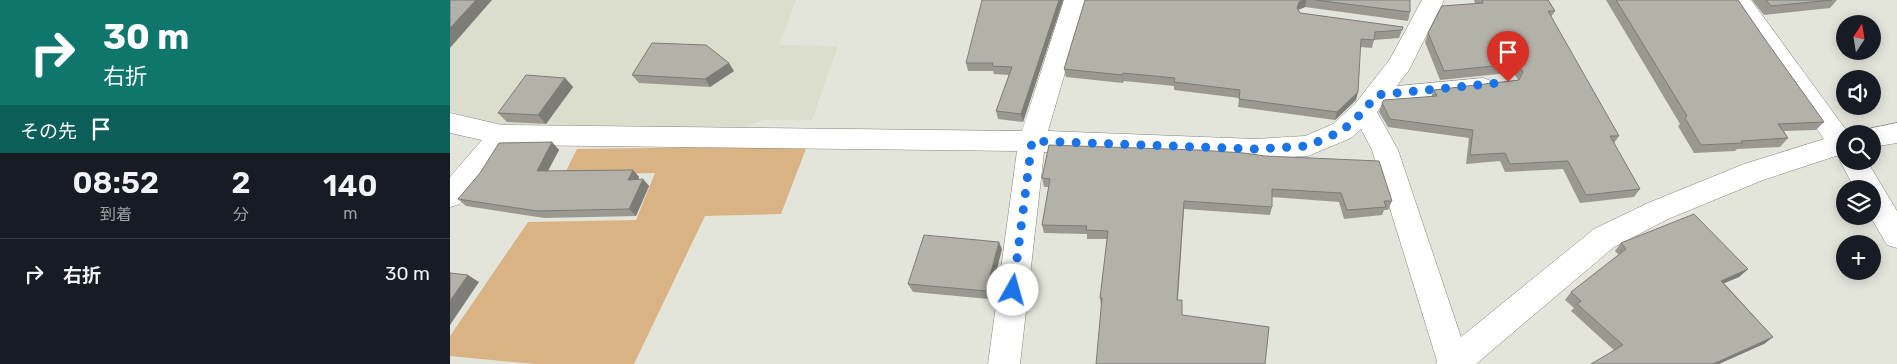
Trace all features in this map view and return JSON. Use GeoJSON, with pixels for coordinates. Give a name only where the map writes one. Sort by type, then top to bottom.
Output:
{"type":"FeatureCollection","features":[{"type":"Feature","properties":{"kind":"street"},"geometry":{"type":"LineString","coordinates":[[1004,364],[1032,141],[1075,0]]}},
{"type":"Feature","properties":{"kind":"street"},"geometry":{"type":"LineString","coordinates":[[450,123],[502,135],[1032,141],[1255,149],[1308,146],[1342,131],[1370,103],[1400,64],[1408,28],[1433,0]]}},
{"type":"Feature","properties":{"kind":"street"},"geometry":{"type":"LineString","coordinates":[[1739,0],[1836,135]]}},
{"type":"Feature","properties":{"kind":"street"},"geometry":{"type":"LineString","coordinates":[[1370,103],[1453,363],[1604,238],[1658,211],[1754,172],[1836,152]]}},
{"type":"Feature","properties":{"kind":"street"},"geometry":{"type":"LineString","coordinates":[[1881,136],[1897,133]]}},
{"type":"Feature","properties":{"kind":"street"},"geometry":{"type":"LineString","coordinates":[[450,196],[502,135]]}},
{"type":"Feature","properties":{"kind":"street"},"geometry":{"type":"LineString","coordinates":[[1881,210],[1897,236]]}},
{"type":"Feature","properties":{"kind":"lane"},"geometry":{"type":"LineString","coordinates":[[1370,103],[1498,83]]}},
{"type":"Feature","properties":{"kind":"shaded area"},"geometry":{"type":"Polygon","coordinates":[[[450,0],[796,0],[779,45],[838,46],[812,120],[763,120],[734,132],[508,129],[450,111],[450,0]]]}},
{"type":"Feature","properties":{"kind":"shaded area"},"geometry":{"type":"Polygon","coordinates":[[[807,146],[781,214],[705,216],[634,364],[535,364],[450,356],[450,336],[528,222],[636,220],[655,173],[564,175],[577,149],[807,146]]]}},
{"type":"Feature","properties":{"kind":"building"},"geometry":{"type":"Polygon","coordinates":[[[450,0],[476,0],[450,28],[450,0]]]}},
{"type":"Feature","properties":{"kind":"building"},"geometry":{"type":"Polygon","coordinates":[[[982,0],[1059,0],[1021,114],[996,111],[1012,67],[992,66],[993,63],[966,63],[982,0]]]}},
{"type":"Feature","properties":{"kind":"building"},"geometry":{"type":"Polygon","coordinates":[[[1085,0],[1304,0],[1299,2],[1297,8],[1300,13],[1403,27],[1402,30],[1375,32],[1374,40],[1361,39],[1358,92],[1337,112],[1239,99],[1240,90],[1174,82],[1175,78],[1064,69],[1085,0]]]}},
{"type":"Feature","properties":{"kind":"building"},"geometry":{"type":"Polygon","coordinates":[[[1315,0],[1410,0],[1410,12],[1315,0]]]}},
{"type":"Feature","properties":{"kind":"building"},"geometry":{"type":"Polygon","coordinates":[[[1482,0],[1548,0],[1555,11],[1548,11],[1619,136],[1610,136],[1640,189],[1586,195],[1568,161],[1510,164],[1505,153],[1470,155],[1473,130],[1390,119],[1382,103],[1384,100],[1437,96],[1434,90],[1519,80],[1523,72],[1519,66],[1513,64],[1444,71],[1428,33],[1442,6],[1483,3],[1482,0]]]}},
{"type":"Feature","properties":{"kind":"building"},"geometry":{"type":"Polygon","coordinates":[[[1616,0],[1738,0],[1824,122],[1778,124],[1788,138],[1701,145],[1685,118],[1687,116],[1616,0]]]}},
{"type":"Feature","properties":{"kind":"building"},"geometry":{"type":"Polygon","coordinates":[[[1766,0],[1832,0],[1771,6],[1766,0]]]}},
{"type":"Feature","properties":{"kind":"building"},"geometry":{"type":"Polygon","coordinates":[[[652,43],[706,45],[729,63],[705,79],[632,75],[652,43]]]}},
{"type":"Feature","properties":{"kind":"building"},"geometry":{"type":"Polygon","coordinates":[[[526,75],[565,78],[538,115],[498,113],[526,75]]]}},
{"type":"Feature","properties":{"kind":"building"},"geometry":{"type":"Polygon","coordinates":[[[552,142],[537,171],[633,170],[628,180],[643,179],[629,209],[537,211],[458,199],[480,173],[499,143],[552,142]]]}},
{"type":"Feature","properties":{"kind":"building"},"geometry":{"type":"Polygon","coordinates":[[[1049,145],[1198,150],[1265,156],[1379,161],[1392,201],[1384,201],[1386,207],[1347,210],[1341,193],[1272,189],[1272,207],[1184,201],[1177,300],[1182,300],[1182,315],[1269,327],[1265,364],[1096,364],[1102,298],[1100,298],[1108,231],[1086,230],[1087,226],[1042,225],[1050,179],[1042,178],[1049,145]]]}},
{"type":"Feature","properties":{"kind":"building"},"geometry":{"type":"Polygon","coordinates":[[[1694,214],[1748,269],[1721,281],[1773,337],[1713,364],[1591,364],[1623,345],[1577,304],[1581,301],[1571,292],[1626,249],[1621,243],[1694,214]]]}},
{"type":"Feature","properties":{"kind":"building"},"geometry":{"type":"Polygon","coordinates":[[[924,235],[999,242],[986,291],[908,284],[924,235]]]}},
{"type":"Feature","properties":{"kind":"building"},"geometry":{"type":"Polygon","coordinates":[[[450,273],[468,275],[450,301],[450,273]]]}},
{"type":"Feature","properties":{"kind":"route"},"geometry":{"type":"LineString","coordinates":[[1013,290],[1032,141],[1255,149],[1308,146],[1342,131],[1364,111],[1376,95],[1508,82]]}}]}
